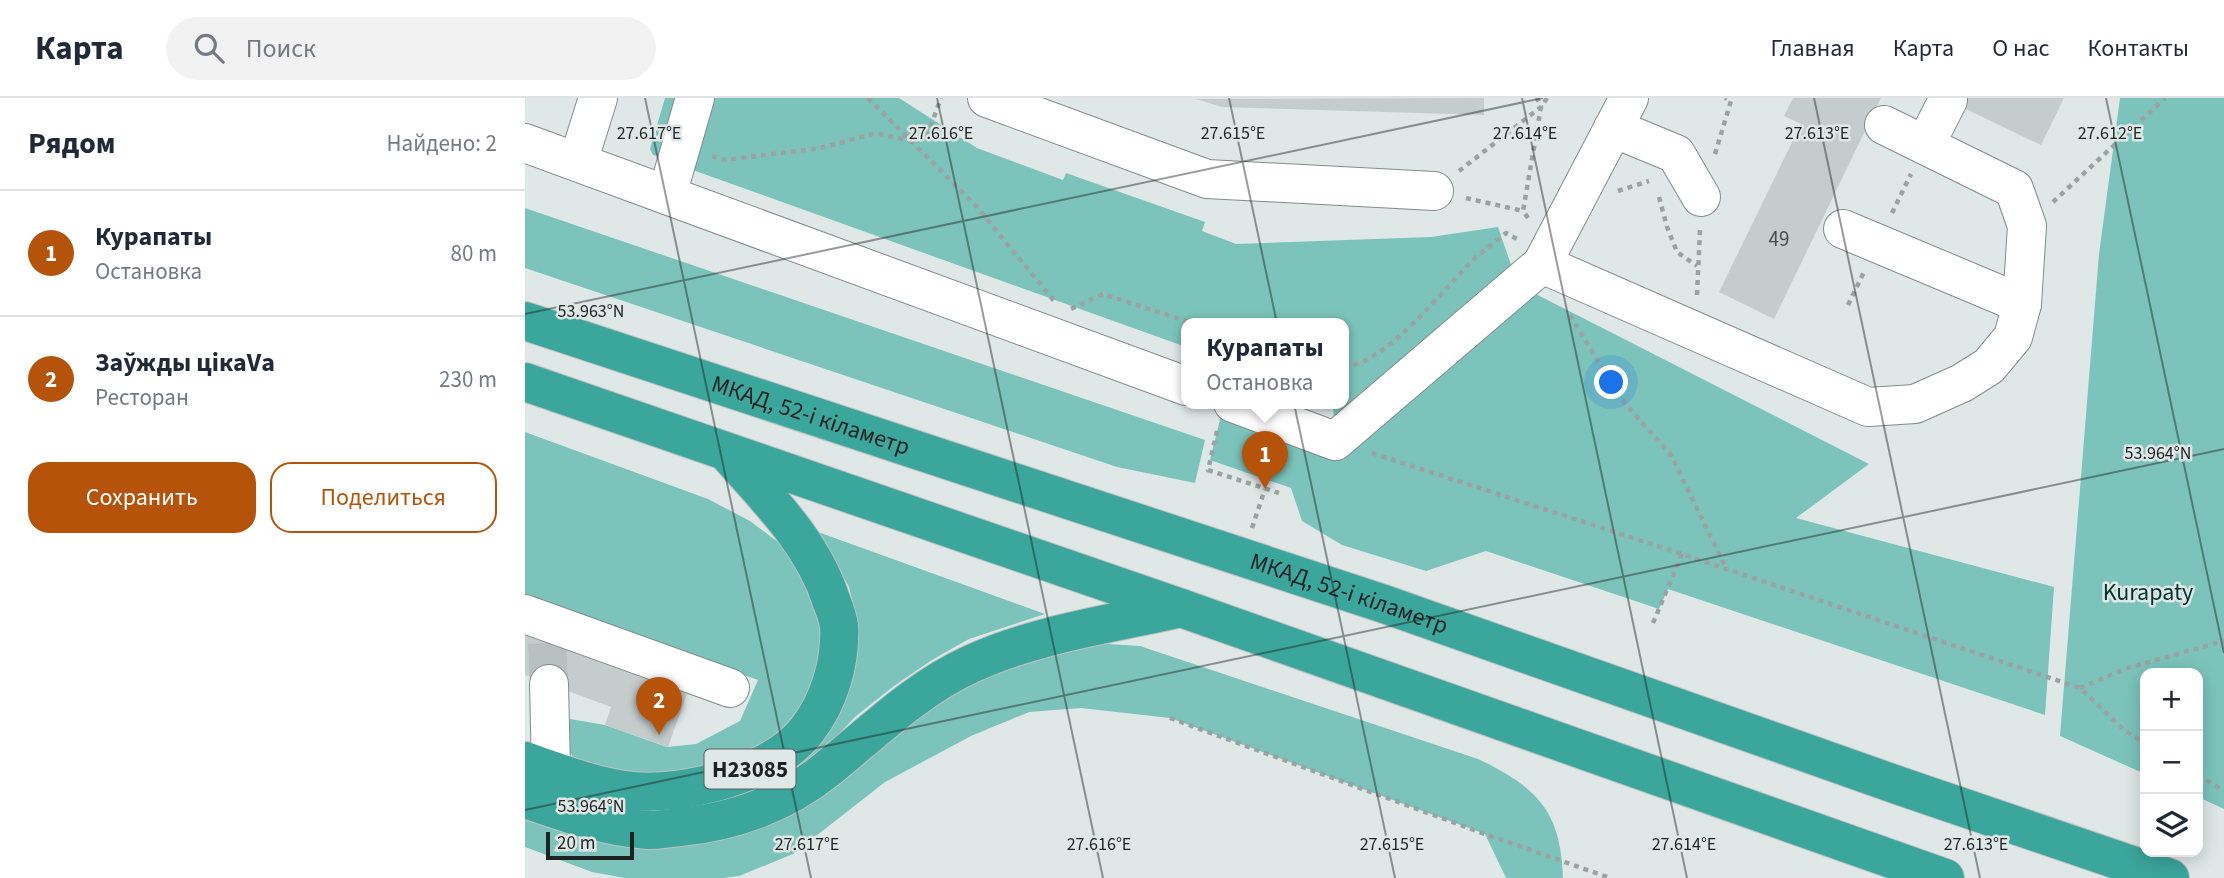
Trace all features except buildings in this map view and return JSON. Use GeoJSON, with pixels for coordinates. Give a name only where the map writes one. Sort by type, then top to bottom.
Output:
{"type":"FeatureCollection","features":[{"type":"Feature","properties":{"kind":"highway","name":"МКАД, 52-і кіламетр"},"geometry":{"type":"LineString","coordinates":[[525,321],[1384,604],[1900,786],[2171,878]]}},
{"type":"Feature","properties":{"kind":"highway"},"geometry":{"type":"LineString","coordinates":[[525,382],[1181,608],[1945,878]]}},
{"type":"Feature","properties":{"kind":"highway","name":"Н23085"},"geometry":{"type":"LineString","coordinates":[[538,775],[630,790],[662,792],[698,787],[738,776],[780,754],[806,732],[825,701],[835,666],[839,624],[824,576],[787,520],[726,452]]}},
{"type":"Feature","properties":{"kind":"highway","name":"Н23085"},"geometry":{"type":"LineString","coordinates":[[538,775],[571,816],[650,830],[732,818],[789,793],[823,772],[923,692],[971,664],[1024,645],[1181,608]]}},
{"type":"Feature","properties":{"kind":"lane"},"geometry":{"type":"LineString","coordinates":[[578,162],[598,98]]}},
{"type":"Feature","properties":{"kind":"lane"},"geometry":{"type":"LineString","coordinates":[[667,195],[695,98]]}},
{"type":"Feature","properties":{"kind":"lane"},"geometry":{"type":"LineString","coordinates":[[987,98],[1207,179],[1434,191]]}},
{"type":"Feature","properties":{"kind":"lane"},"geometry":{"type":"LineString","coordinates":[[1925,145],[1948,100]]}},
{"type":"Feature","properties":{"kind":"lane"},"geometry":{"type":"LineString","coordinates":[[1226,415],[1335,441],[1550,261],[1576,199],[1621,113],[1677,154],[1701,197]]}},
{"type":"Feature","properties":{"kind":"lane"},"geometry":{"type":"LineString","coordinates":[[1550,261],[1868,407],[1915,404],[1962,383],[1989,366],[2013,337],[2022,304],[2027,226],[2014,189],[1884,125]]}},
{"type":"Feature","properties":{"kind":"lane"},"geometry":{"type":"LineString","coordinates":[[525,143],[1181,384]]}},
{"type":"Feature","properties":{"kind":"lane"},"geometry":{"type":"LineString","coordinates":[[1843,229],[2022,304]]}},
{"type":"Feature","properties":{"kind":"lane"},"geometry":{"type":"LineString","coordinates":[[540,626],[730,688]]}},
{"type":"Feature","properties":{"kind":"lane"},"geometry":{"type":"LineString","coordinates":[[537,698],[532,716],[538,775]]}},
{"type":"Feature","properties":{"kind":"path"},"geometry":{"type":"LineString","coordinates":[[869,98],[977,207],[1056,303]]}},
{"type":"Feature","properties":{"kind":"path"},"geometry":{"type":"LineString","coordinates":[[681,146],[725,160],[821,148],[876,133],[911,141],[927,136],[941,98]]}},
{"type":"Feature","properties":{"kind":"path"},"geometry":{"type":"LineString","coordinates":[[1537,98],[1541,107],[1523,211],[1550,261],[1566,307],[1621,399],[1671,455],[1726,569]]}},
{"type":"Feature","properties":{"kind":"path"},"geometry":{"type":"LineString","coordinates":[[1434,191],[1541,107],[1547,98]]}},
{"type":"Feature","properties":{"kind":"path"},"geometry":{"type":"LineString","coordinates":[[2027,226],[2165,98]]}},
{"type":"Feature","properties":{"kind":"path"},"geometry":{"type":"LineString","coordinates":[[1576,199],[1605,196],[1649,180],[1661,200],[1667,227],[1677,252],[1698,267]]}},
{"type":"Feature","properties":{"kind":"path"},"geometry":{"type":"LineString","coordinates":[[1434,191],[1523,211]]}},
{"type":"Feature","properties":{"kind":"path"},"geometry":{"type":"LineString","coordinates":[[1349,366],[1387,348],[1477,257],[1506,233],[1550,261]]}},
{"type":"Feature","properties":{"kind":"path"},"geometry":{"type":"LineString","coordinates":[[1063,312],[1103,294],[1181,319]]}},
{"type":"Feature","properties":{"kind":"path"},"geometry":{"type":"LineString","coordinates":[[1226,415],[1207,470],[1279,493]]}},
{"type":"Feature","properties":{"kind":"path"},"geometry":{"type":"LineString","coordinates":[[1335,441],[2080,688],[2124,730],[2140,740]]}},
{"type":"Feature","properties":{"kind":"path"},"geometry":{"type":"LineString","coordinates":[[1653,623],[1682,554]]}},
{"type":"Feature","properties":{"kind":"path"},"geometry":{"type":"LineString","coordinates":[[2080,688],[2128,668],[2224,641]]}},
{"type":"Feature","properties":{"kind":"path"},"geometry":{"type":"LineString","coordinates":[[1170,718],[1610,878]]}},
{"type":"Feature","properties":{"kind":"path"},"geometry":{"type":"LineString","coordinates":[[2203,778],[2224,791]]}},
{"type":"Feature","properties":{"kind":"green space"},"geometry":{"type":"Polygon","coordinates":[[[665,98],[675,98],[657,156],[653,155],[650,149],[665,98]]]}},
{"type":"Feature","properties":{"kind":"green space"},"geometry":{"type":"Polygon","coordinates":[[[695,98],[899,98],[977,148],[1063,180],[1066,173],[1205,222],[1202,231],[1236,244],[1431,237],[1498,227],[1518,285],[1869,464],[1796,518],[2054,587],[2045,715],[1668,589],[1659,609],[1486,551],[1426,571],[1342,545],[1302,521],[1291,488],[1210,460],[1223,409],[1242,409],[1335,441],[1333,409],[1349,409],[1349,318],[1181,318],[1181,345],[676,164],[695,98]]]}},
{"type":"Feature","properties":{"kind":"green space","name":"Kurapaty"},"geometry":{"type":"Polygon","coordinates":[[[2120,98],[2224,98],[2224,809],[2203,799],[2203,668],[2140,668],[2140,772],[2060,736],[2099,254],[2120,98]]]}},
{"type":"Feature","properties":{"kind":"green space"},"geometry":{"type":"Polygon","coordinates":[[[525,208],[1205,440],[1195,483],[1117,467],[525,268],[525,208]]]}},
{"type":"Feature","properties":{"kind":"green space"},"geometry":{"type":"Polygon","coordinates":[[[525,432],[708,499],[750,521],[782,545],[805,578],[818,612],[822,643],[815,681],[797,715],[772,737],[740,756],[707,769],[631,778],[574,759],[568,749],[570,719],[605,725],[667,747],[696,744],[740,721],[758,680],[525,597],[525,432]]]}},
{"type":"Feature","properties":{"kind":"green space"},"geometry":{"type":"Polygon","coordinates":[[[818,532],[1045,614],[969,639],[932,660],[856,716],[828,745],[782,780],[722,805],[568,788],[787,765],[856,616],[849,587],[818,532]]]}},
{"type":"Feature","properties":{"kind":"green space"},"geometry":{"type":"Polygon","coordinates":[[[1108,644],[1140,646],[1478,759],[1499,769],[1530,791],[1551,818],[1561,855],[1563,878],[1506,878],[1485,834],[1170,718],[1081,708],[1029,712],[971,736],[885,782],[793,854],[739,876],[625,878],[592,872],[525,847],[525,819],[676,845],[940,692],[1075,647],[1108,644]]]}},
{"type":"Feature","properties":{"kind":"tunnel"},"geometry":{"type":"LineString","coordinates":[[547,643],[549,684]]}},
{"type":"Feature","properties":{"kind":"place","name":"Курапаты"},"geometry":{"type":"Point","coordinates":[1265,489]}},
{"type":"Feature","properties":{"kind":"place","name":"Заўжды цікаVа"},"geometry":{"type":"Point","coordinates":[659,735]}}]}
